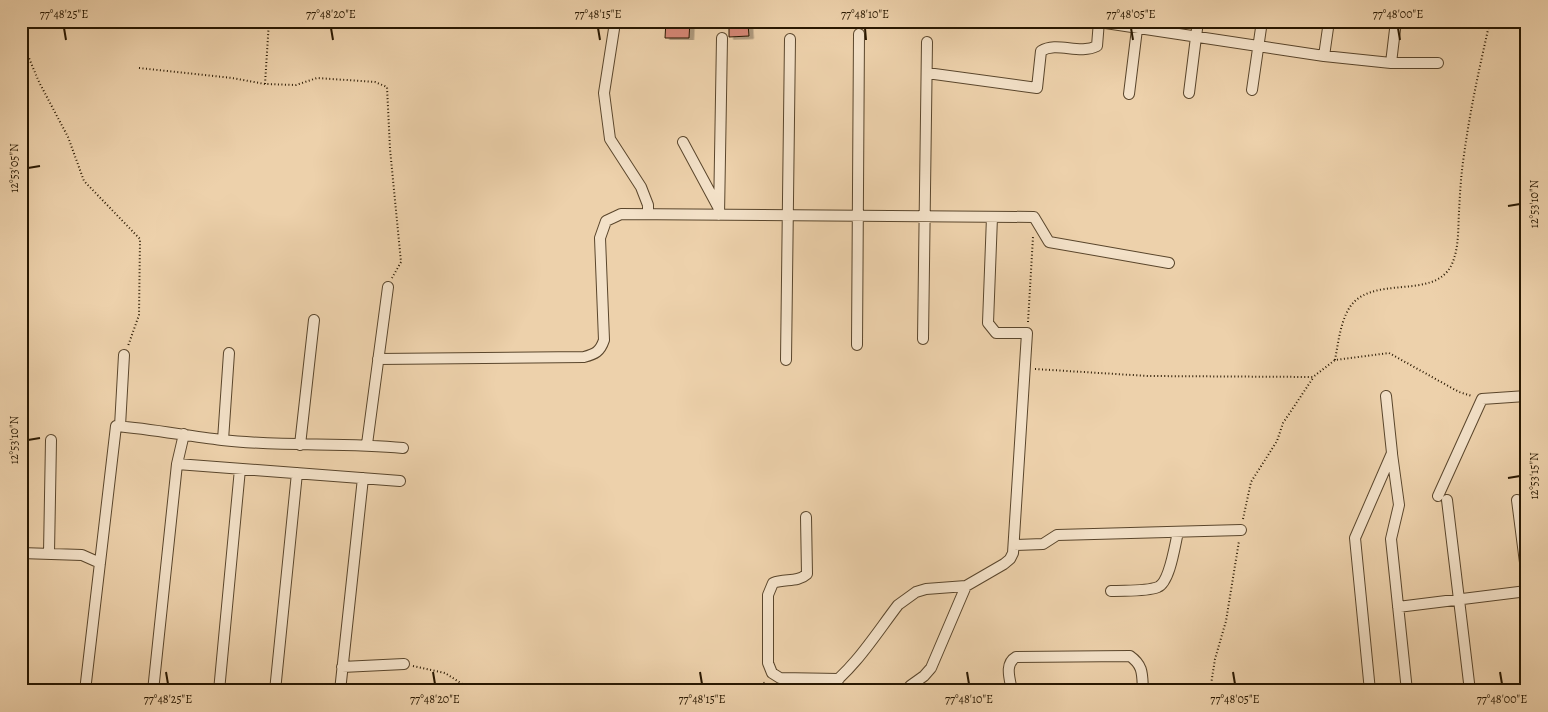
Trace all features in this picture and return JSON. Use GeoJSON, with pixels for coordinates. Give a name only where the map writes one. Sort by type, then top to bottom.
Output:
{"type":"FeatureCollection","features":[{"type":"Feature","properties":{"kind":"street"},"geometry":{"type":"LineString","coordinates":[[611,21],[614,29],[604,93],[610,139],[641,187],[648,204],[648,214]]}},
{"type":"Feature","properties":{"kind":"street"},"geometry":{"type":"LineString","coordinates":[[1189,93],[1198,21]]}},
{"type":"Feature","properties":{"kind":"street"},"geometry":{"type":"LineString","coordinates":[[1252,90],[1262,21]]}},
{"type":"Feature","properties":{"kind":"street"},"geometry":{"type":"LineString","coordinates":[[1324,56],[1329,21]]}},
{"type":"Feature","properties":{"kind":"street"},"geometry":{"type":"LineString","coordinates":[[1391,63],[1396,21]]}},
{"type":"Feature","properties":{"kind":"street"},"geometry":{"type":"LineString","coordinates":[[927,73],[1037,88],[1041,51],[1047,47],[1089,50],[1097,46],[1099,22],[1138,24],[1196,36],[1324,56],[1391,63],[1438,63]]}},
{"type":"Feature","properties":{"kind":"street"},"geometry":{"type":"LineString","coordinates":[[1129,94],[1138,24]]}},
{"type":"Feature","properties":{"kind":"street"},"geometry":{"type":"LineString","coordinates":[[856,345],[859,34]]}},
{"type":"Feature","properties":{"kind":"street"},"geometry":{"type":"LineString","coordinates":[[719,211],[722,38]]}},
{"type":"Feature","properties":{"kind":"street"},"geometry":{"type":"LineString","coordinates":[[786,360],[790,39]]}},
{"type":"Feature","properties":{"kind":"street"},"geometry":{"type":"LineString","coordinates":[[923,339],[927,42]]}},
{"type":"Feature","properties":{"kind":"street"},"geometry":{"type":"LineString","coordinates":[[683,142],[719,211]]}},
{"type":"Feature","properties":{"kind":"street"},"geometry":{"type":"LineString","coordinates":[[378,359],[584,357],[594,355],[601,349],[604,340],[600,238],[606,221],[621,214],[719,211],[788,215],[1034,217],[1049,242],[1169,262]]}},
{"type":"Feature","properties":{"kind":"street"},"geometry":{"type":"LineString","coordinates":[[824,691],[850,669],[898,605],[906,598],[926,589],[966,586],[1010,559],[1013,553],[1027,333],[996,333],[988,324],[992,217]]}},
{"type":"Feature","properties":{"kind":"street"},"geometry":{"type":"LineString","coordinates":[[367,444],[388,287]]}},
{"type":"Feature","properties":{"kind":"street"},"geometry":{"type":"LineString","coordinates":[[300,444],[314,320]]}},
{"type":"Feature","properties":{"kind":"street"},"geometry":{"type":"LineString","coordinates":[[222,440],[229,353]]}},
{"type":"Feature","properties":{"kind":"street"},"geometry":{"type":"LineString","coordinates":[[120,426],[124,355]]}},
{"type":"Feature","properties":{"kind":"street"},"geometry":{"type":"LineString","coordinates":[[1386,396],[1399,505],[1391,539],[1407,691]]}},
{"type":"Feature","properties":{"kind":"street"},"geometry":{"type":"LineString","coordinates":[[1470,691],[1459,599],[1443,498],[1482,399],[1527,396]]}},
{"type":"Feature","properties":{"kind":"street"},"geometry":{"type":"LineString","coordinates":[[85,691],[116,426],[222,440],[300,444],[367,444],[403,448]]}},
{"type":"Feature","properties":{"kind":"street"},"geometry":{"type":"LineString","coordinates":[[153,691],[178,464],[184,434]]}},
{"type":"Feature","properties":{"kind":"street"},"geometry":{"type":"LineString","coordinates":[[49,553],[51,440]]}},
{"type":"Feature","properties":{"kind":"street"},"geometry":{"type":"LineString","coordinates":[[1370,691],[1355,538],[1392,453]]}},
{"type":"Feature","properties":{"kind":"street"},"geometry":{"type":"LineString","coordinates":[[178,464],[400,481]]}},
{"type":"Feature","properties":{"kind":"street"},"geometry":{"type":"LineString","coordinates":[[219,691],[240,468]]}},
{"type":"Feature","properties":{"kind":"street"},"geometry":{"type":"LineString","coordinates":[[274,691],[297,473]]}},
{"type":"Feature","properties":{"kind":"street"},"geometry":{"type":"LineString","coordinates":[[340,691],[363,478]]}},
{"type":"Feature","properties":{"kind":"street"},"geometry":{"type":"LineString","coordinates":[[1517,500],[1527,578]]}},
{"type":"Feature","properties":{"kind":"street"},"geometry":{"type":"LineString","coordinates":[[806,517],[807,574],[798,580],[779,580],[773,583],[768,595],[768,663],[772,673],[780,678],[839,679]]}},
{"type":"Feature","properties":{"kind":"street"},"geometry":{"type":"LineString","coordinates":[[1014,545],[1043,544],[1057,535],[1241,530]]}},
{"type":"Feature","properties":{"kind":"street"},"geometry":{"type":"LineString","coordinates":[[1111,591],[1148,589],[1160,586],[1166,579],[1178,532]]}},
{"type":"Feature","properties":{"kind":"street"},"geometry":{"type":"LineString","coordinates":[[21,553],[82,555],[100,563]]}},
{"type":"Feature","properties":{"kind":"street"},"geometry":{"type":"LineString","coordinates":[[910,691],[910,686],[924,676],[930,668],[966,586]]}},
{"type":"Feature","properties":{"kind":"street"},"geometry":{"type":"LineString","coordinates":[[1398,607],[1527,591]]}},
{"type":"Feature","properties":{"kind":"street"},"geometry":{"type":"LineString","coordinates":[[1012,691],[1008,666],[1010,660],[1016,657],[1130,656],[1138,662],[1142,670],[1143,691]]}},
{"type":"Feature","properties":{"kind":"street"},"geometry":{"type":"LineString","coordinates":[[342,667],[404,664]]}},
{"type":"Feature","properties":{"kind":"path"},"geometry":{"type":"LineString","coordinates":[[22,21],[24,46],[39,82],[68,137],[84,181],[140,239],[138,315],[124,355]]}},
{"type":"Feature","properties":{"kind":"path"},"geometry":{"type":"LineString","coordinates":[[265,84],[269,21]]}},
{"type":"Feature","properties":{"kind":"path"},"geometry":{"type":"LineString","coordinates":[[1335,360],[1348,311],[1362,295],[1378,290],[1418,285],[1439,279],[1452,266],[1457,249],[1459,196],[1464,155],[1475,89],[1490,21]]}},
{"type":"Feature","properties":{"kind":"path"},"geometry":{"type":"LineString","coordinates":[[139,68],[232,78],[265,84],[296,85],[317,78],[375,82],[387,87],[390,149],[402,262],[388,287]]}},
{"type":"Feature","properties":{"kind":"path"},"geometry":{"type":"LineString","coordinates":[[1027,333],[1033,237]]}},
{"type":"Feature","properties":{"kind":"path"},"geometry":{"type":"LineString","coordinates":[[1025,368],[1148,376],[1313,378],[1335,360],[1389,353],[1459,392],[1482,399]]}},
{"type":"Feature","properties":{"kind":"path"},"geometry":{"type":"LineString","coordinates":[[404,664],[445,673],[467,687],[468,691]]}},
{"type":"Feature","properties":{"kind":"path"},"geometry":{"type":"LineString","coordinates":[[748,691],[769,681],[772,673]]}},
{"type":"Feature","properties":{"kind":"path"},"geometry":{"type":"LineString","coordinates":[[549,691],[573,686],[602,691]]}},
{"type":"Feature","properties":{"kind":"building"},"geometry":{"type":"Polygon","coordinates":[[[666,21],[690,21],[689,38],[665,38],[666,21]]]}},
{"type":"Feature","properties":{"kind":"building"},"geometry":{"type":"Polygon","coordinates":[[[748,24],[749,36],[729,37],[729,25],[748,24]]]}}]}
